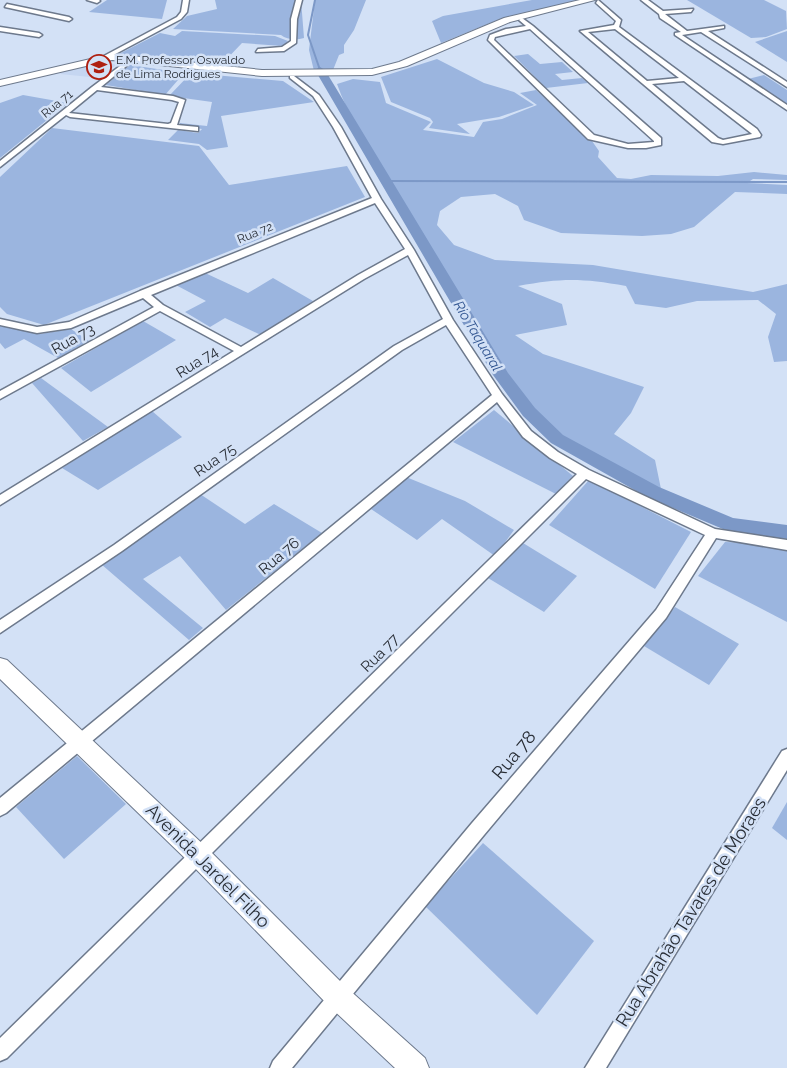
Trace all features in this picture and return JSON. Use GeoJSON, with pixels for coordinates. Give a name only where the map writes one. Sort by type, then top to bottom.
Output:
{"type":"FeatureCollection","features":[{"type":"Feature","properties":{"kind":"main road"},"geometry":{"type":"LineString","coordinates":[[0,83],[104,58],[248,72],[309,75],[373,75],[403,69],[483,34],[522,20],[599,0]]}},
{"type":"Feature","properties":{"kind":"main road"},"geometry":{"type":"LineString","coordinates":[[330,75],[392,68],[500,23],[599,0]]}},
{"type":"Feature","properties":{"kind":"main road"},"geometry":{"type":"LineString","coordinates":[[90,61],[128,62],[255,76],[292,77],[309,75]]}},
{"type":"Feature","properties":{"kind":"main road","name":"Avenida Jardel Filho"},"geometry":{"type":"LineString","coordinates":[[0,666],[199,856],[337,996],[415,1068]]}},
{"type":"Feature","properties":{"kind":"street"},"geometry":{"type":"LineString","coordinates":[[0,9],[20,0]]}},
{"type":"Feature","properties":{"kind":"street"},"geometry":{"type":"LineString","coordinates":[[90,0],[97,1]]}},
{"type":"Feature","properties":{"kind":"street"},"geometry":{"type":"LineString","coordinates":[[104,58],[179,18],[184,12],[186,0]]}},
{"type":"Feature","properties":{"kind":"street"},"geometry":{"type":"LineString","coordinates":[[258,51],[284,49],[294,42],[294,19],[299,8],[299,0]]}},
{"type":"Feature","properties":{"kind":"street"},"geometry":{"type":"LineString","coordinates":[[599,0],[620,21],[616,27]]}},
{"type":"Feature","properties":{"kind":"street"},"geometry":{"type":"LineString","coordinates":[[644,0],[662,13],[662,17],[684,32]]}},
{"type":"Feature","properties":{"kind":"street"},"geometry":{"type":"LineString","coordinates":[[7,6],[70,19]]}},
{"type":"Feature","properties":{"kind":"street"},"geometry":{"type":"LineString","coordinates":[[662,13],[691,10]]}},
{"type":"Feature","properties":{"kind":"street"},"geometry":{"type":"LineString","coordinates":[[522,20],[531,27],[658,140],[658,143],[646,146],[628,146],[591,137],[491,40],[495,35],[506,31],[531,27]]}},
{"type":"Feature","properties":{"kind":"street"},"geometry":{"type":"LineString","coordinates":[[616,27],[686,79],[757,135],[723,142],[715,140],[583,31],[616,27]]}},
{"type":"Feature","properties":{"kind":"street"},"geometry":{"type":"LineString","coordinates":[[722,27],[684,32],[678,35],[787,108]]}},
{"type":"Feature","properties":{"kind":"street"},"geometry":{"type":"LineString","coordinates":[[0,29],[39,35]]}},
{"type":"Feature","properties":{"kind":"street"},"geometry":{"type":"LineString","coordinates":[[702,30],[787,85]]}},
{"type":"Feature","properties":{"kind":"street","name":"Rua 71"},"geometry":{"type":"LineString","coordinates":[[0,165],[128,62]]}},
{"type":"Feature","properties":{"kind":"street"},"geometry":{"type":"LineString","coordinates":[[292,77],[316,95],[368,179],[377,200],[410,250],[448,320],[520,427],[537,443],[585,473],[713,533],[787,545]]}},
{"type":"Feature","properties":{"kind":"street"},"geometry":{"type":"LineString","coordinates":[[644,83],[686,79]]}},
{"type":"Feature","properties":{"kind":"street"},"geometry":{"type":"LineString","coordinates":[[94,88],[181,100],[183,102],[174,124],[170,126]]}},
{"type":"Feature","properties":{"kind":"street"},"geometry":{"type":"LineString","coordinates":[[70,114],[195,129]]}},
{"type":"Feature","properties":{"kind":"street","name":"Rua 72"},"geometry":{"type":"LineString","coordinates":[[0,322],[37,330],[59,328],[299,229],[377,200]]}},
{"type":"Feature","properties":{"kind":"street","name":"Rua 74"},"geometry":{"type":"LineString","coordinates":[[1,498],[361,277],[410,250]]}},
{"type":"Feature","properties":{"kind":"street"},"geometry":{"type":"LineString","coordinates":[[144,294],[160,307],[242,351]]}},
{"type":"Feature","properties":{"kind":"street","name":"Rua 73"},"geometry":{"type":"LineString","coordinates":[[0,396],[160,307]]}},
{"type":"Feature","properties":{"kind":"street","name":"Rua 75"},"geometry":{"type":"LineString","coordinates":[[0,627],[118,548],[398,348],[448,320]]}},
{"type":"Feature","properties":{"kind":"street","name":"Rua 76"},"geometry":{"type":"LineString","coordinates":[[0,808],[498,396]]}},
{"type":"Feature","properties":{"kind":"street","name":"Rua 77"},"geometry":{"type":"LineString","coordinates":[[0,1051],[585,473]]}},
{"type":"Feature","properties":{"kind":"street","name":"Rua 78"},"geometry":{"type":"LineString","coordinates":[[280,1068],[337,996],[661,614],[713,533]]}},
{"type":"Feature","properties":{"kind":"street","name":"Rua Abrahão Tavares de Moraes"},"geometry":{"type":"LineString","coordinates":[[596,1068],[787,756]]}},
{"type":"Feature","properties":{"kind":"shaded area"},"geometry":{"type":"Polygon","coordinates":[[[107,0],[167,0],[162,19],[89,12],[107,0]]]}},
{"type":"Feature","properties":{"kind":"shaded area"},"geometry":{"type":"Polygon","coordinates":[[[215,0],[301,0],[304,38],[292,39],[281,35],[173,29],[187,16],[217,9],[215,0]]]}},
{"type":"Feature","properties":{"kind":"shaded area"},"geometry":{"type":"Polygon","coordinates":[[[315,0],[366,0],[354,30],[344,45],[344,53],[339,55],[333,70],[314,71],[309,50],[315,0]]]}},
{"type":"Feature","properties":{"kind":"shaded area"},"geometry":{"type":"Polygon","coordinates":[[[532,0],[578,0],[500,19],[441,43],[432,21],[443,16],[532,0]]]}},
{"type":"Feature","properties":{"kind":"shaded area"},"geometry":{"type":"Polygon","coordinates":[[[687,0],[764,0],[786,11],[787,29],[766,37],[751,38],[687,0]]]}},
{"type":"Feature","properties":{"kind":"shaded area"},"geometry":{"type":"Polygon","coordinates":[[[182,31],[275,36],[288,41],[283,46],[242,43],[221,65],[119,54],[160,33],[175,36],[182,31]]]}},
{"type":"Feature","properties":{"kind":"shaded area"},"geometry":{"type":"Polygon","coordinates":[[[787,31],[787,62],[755,42],[787,31]]]}},
{"type":"Feature","properties":{"kind":"shaded area"},"geometry":{"type":"Polygon","coordinates":[[[528,54],[540,64],[562,62],[573,72],[555,74],[562,80],[582,78],[588,83],[546,88],[514,56],[528,54]]]}},
{"type":"Feature","properties":{"kind":"shaded area"},"geometry":{"type":"Polygon","coordinates":[[[437,59],[484,83],[514,92],[534,105],[499,117],[457,124],[470,134],[429,128],[433,122],[430,118],[391,102],[381,77],[437,59]]]}},
{"type":"Feature","properties":{"kind":"shaded area"},"geometry":{"type":"Polygon","coordinates":[[[100,63],[117,64],[100,78],[60,74],[66,70],[100,63]]]}},
{"type":"Feature","properties":{"kind":"shaded area"},"geometry":{"type":"Polygon","coordinates":[[[130,65],[184,73],[165,95],[106,85],[130,65]]]}},
{"type":"Feature","properties":{"kind":"shaded area"},"geometry":{"type":"Polygon","coordinates":[[[191,73],[283,81],[314,102],[221,116],[228,147],[207,150],[199,144],[168,140],[178,130],[198,133],[202,129],[180,126],[180,123],[207,126],[212,102],[169,96],[191,73]]]}},
{"type":"Feature","properties":{"kind":"shaded area"},"geometry":{"type":"Polygon","coordinates":[[[764,75],[787,90],[787,106],[748,79],[764,75]]]}},
{"type":"Feature","properties":{"kind":"shaded area"},"geometry":{"type":"Polygon","coordinates":[[[353,79],[380,82],[386,103],[431,122],[423,130],[474,137],[483,122],[502,119],[537,105],[520,93],[536,90],[592,141],[599,151],[598,157],[617,178],[631,179],[651,175],[718,176],[754,172],[787,175],[787,180],[753,179],[747,183],[787,185],[787,194],[735,192],[694,227],[671,234],[642,236],[561,233],[524,220],[518,206],[495,194],[461,197],[440,211],[437,225],[454,245],[495,260],[593,265],[753,292],[787,284],[787,361],[774,362],[768,337],[776,314],[758,300],[697,301],[666,308],[635,304],[626,286],[610,283],[572,280],[518,286],[562,304],[567,325],[515,335],[543,354],[644,387],[631,413],[614,434],[655,460],[661,489],[622,471],[561,437],[529,410],[378,172],[337,84],[353,79]]]}},
{"type":"Feature","properties":{"kind":"shaded area"},"geometry":{"type":"Polygon","coordinates":[[[23,95],[68,103],[0,158],[0,103],[23,95]]]}},
{"type":"Feature","properties":{"kind":"shaded area"},"geometry":{"type":"Polygon","coordinates":[[[52,128],[199,146],[229,185],[347,166],[365,197],[44,325],[7,314],[0,307],[0,177],[52,128]]]}},
{"type":"Feature","properties":{"kind":"shaded area"},"geometry":{"type":"Polygon","coordinates":[[[203,272],[248,293],[273,278],[313,301],[261,335],[225,318],[210,327],[185,312],[206,301],[172,283],[203,272]]]}},
{"type":"Feature","properties":{"kind":"shaded area"},"geometry":{"type":"Polygon","coordinates":[[[143,321],[176,340],[91,392],[61,368],[143,321]]]}},
{"type":"Feature","properties":{"kind":"shaded area"},"geometry":{"type":"Polygon","coordinates":[[[0,326],[40,334],[71,329],[89,341],[58,358],[24,339],[5,349],[0,343],[0,326]]]}},
{"type":"Feature","properties":{"kind":"shaded area"},"geometry":{"type":"Polygon","coordinates":[[[41,378],[108,427],[83,441],[32,383],[41,378]]]}},
{"type":"Feature","properties":{"kind":"shaded area"},"geometry":{"type":"Polygon","coordinates":[[[494,410],[573,476],[556,494],[453,442],[494,410]]]}},
{"type":"Feature","properties":{"kind":"shaded area"},"geometry":{"type":"Polygon","coordinates":[[[152,411],[182,437],[98,490],[62,468],[152,411]]]}},
{"type":"Feature","properties":{"kind":"shaded area"},"geometry":{"type":"Polygon","coordinates":[[[406,477],[465,501],[514,530],[495,556],[442,519],[417,540],[371,509],[406,477]]]}},
{"type":"Feature","properties":{"kind":"shaded area"},"geometry":{"type":"Polygon","coordinates":[[[589,480],[691,532],[655,589],[549,525],[589,480]]]}},
{"type":"Feature","properties":{"kind":"shaded area"},"geometry":{"type":"Polygon","coordinates":[[[200,494],[245,524],[274,504],[322,533],[226,610],[180,556],[143,579],[203,628],[189,640],[101,564],[200,494]]]}},
{"type":"Feature","properties":{"kind":"shaded area"},"geometry":{"type":"Polygon","coordinates":[[[725,542],[787,544],[787,622],[698,576],[725,542]]]}},
{"type":"Feature","properties":{"kind":"shaded area"},"geometry":{"type":"Polygon","coordinates":[[[523,543],[577,576],[544,612],[488,578],[523,543]]]}},
{"type":"Feature","properties":{"kind":"shaded area"},"geometry":{"type":"Polygon","coordinates":[[[675,607],[739,644],[709,685],[644,646],[675,607]]]}},
{"type":"Feature","properties":{"kind":"shaded area"},"geometry":{"type":"Polygon","coordinates":[[[77,756],[126,804],[64,859],[16,807],[77,756]]]}},
{"type":"Feature","properties":{"kind":"shaded area"},"geometry":{"type":"Polygon","coordinates":[[[787,802],[787,840],[772,828],[787,802]]]}},
{"type":"Feature","properties":{"kind":"shaded area"},"geometry":{"type":"Polygon","coordinates":[[[483,843],[594,941],[537,1015],[425,906],[483,843]]]}},
{"type":"Feature","properties":{"kind":"waterway","name":"Rio Taquaral"},"geometry":{"type":"LineString","coordinates":[[315,0],[308,35],[320,70]]}},
{"type":"Feature","properties":{"kind":"waterway","name":"Rio Taquaral"},"geometry":{"type":"LineString","coordinates":[[320,70],[501,375],[529,412],[557,439],[653,492],[730,525],[787,532]]}},
{"type":"Feature","properties":{"kind":"waterway"},"geometry":{"type":"LineString","coordinates":[[385,181],[787,182]]}},
{"type":"Feature","properties":{"kind":"place","name":"E.M. Professor Oswaldo de Lima Rodrigues"},"geometry":{"type":"Point","coordinates":[99,67]}}]}
